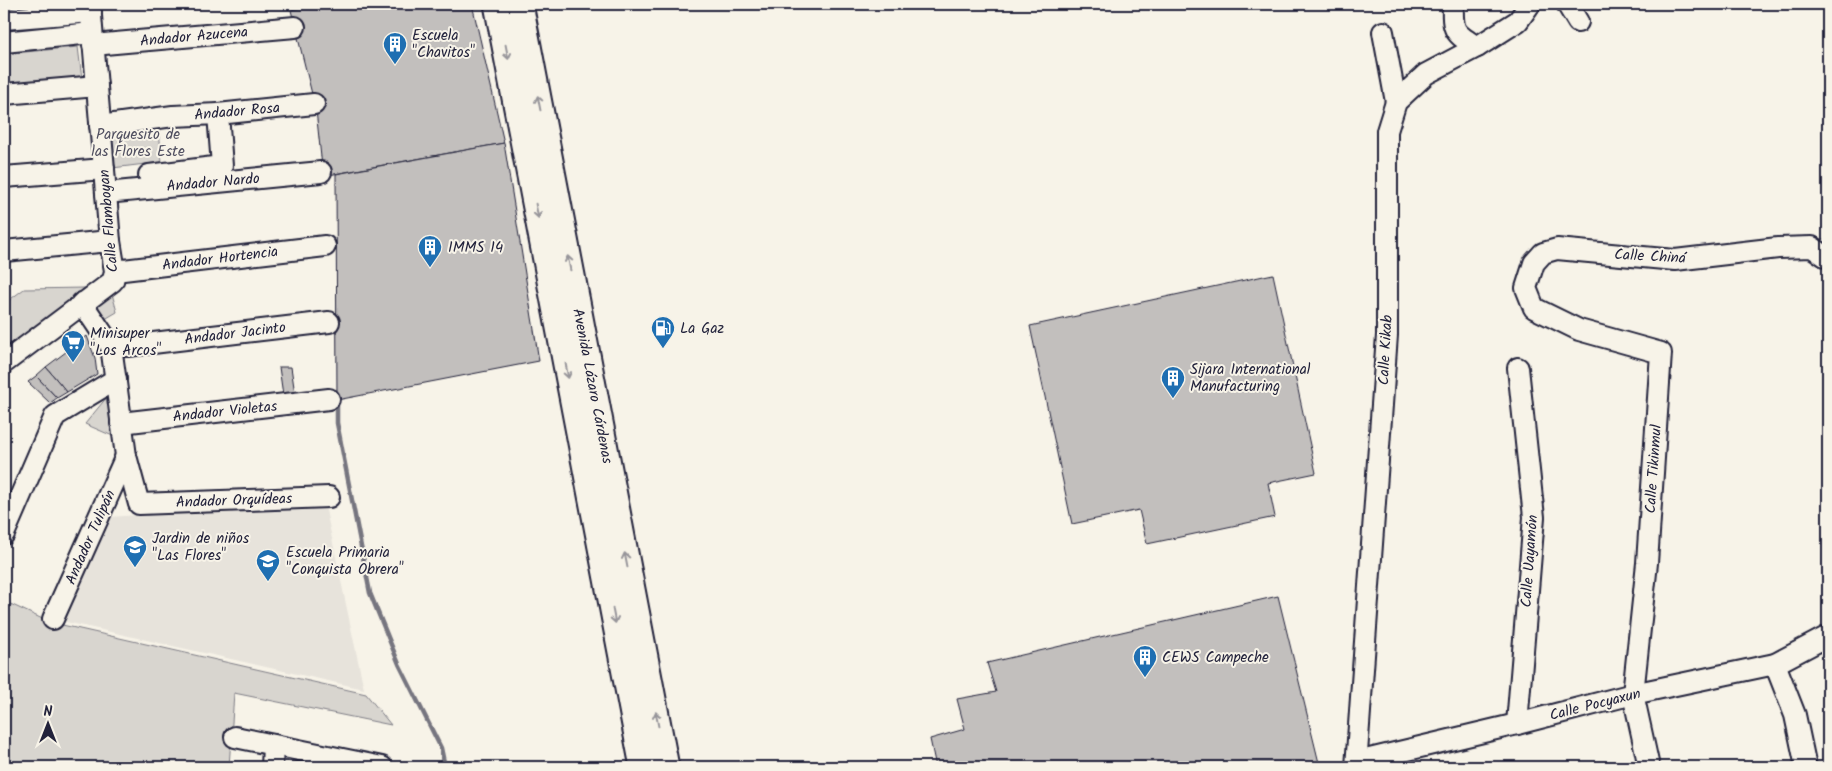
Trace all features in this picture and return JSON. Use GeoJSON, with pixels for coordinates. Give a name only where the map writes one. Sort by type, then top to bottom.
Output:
{"type":"FeatureCollection","features":[{"type":"Feature","properties":{"kind":"main road","name":"Avenida Lázaro Cárdenas"},"geometry":{"type":"LineString","coordinates":[[497,4],[541,173],[565,298],[666,767]]}},
{"type":"Feature","properties":{"kind":"main road","name":"Avenida Lázaro Cárdenas"},"geometry":{"type":"LineString","coordinates":[[520,4],[541,173]]}},
{"type":"Feature","properties":{"kind":"main road","name":"Avenida Lázaro Cárdenas"},"geometry":{"type":"LineString","coordinates":[[565,298],[643,767]]}},
{"type":"Feature","properties":{"kind":"street"},"geometry":{"type":"LineString","coordinates":[[1453,4],[1452,24],[1462,38],[1477,47]]}},
{"type":"Feature","properties":{"kind":"street","name":"Calle Kikab"},"geometry":{"type":"LineString","coordinates":[[1356,764],[1387,334],[1387,131],[1396,102],[1426,74],[1477,47],[1518,21],[1530,4]]}},
{"type":"Feature","properties":{"kind":"street"},"geometry":{"type":"LineString","coordinates":[[1567,4],[1578,22]]}},
{"type":"Feature","properties":{"kind":"street"},"geometry":{"type":"LineString","coordinates":[[4,19],[90,8]]}},
{"type":"Feature","properties":{"kind":"street","name":"Calle Flamboyan"},"geometry":{"type":"LineString","coordinates":[[4,362],[113,281],[115,271],[110,241],[90,8]]}},
{"type":"Feature","properties":{"kind":"street","name":"Andador Azucena"},"geometry":{"type":"LineString","coordinates":[[93,39],[295,27]]}},
{"type":"Feature","properties":{"kind":"street"},"geometry":{"type":"LineString","coordinates":[[1383,32],[1396,102]]}},
{"type":"Feature","properties":{"kind":"street"},"geometry":{"type":"LineString","coordinates":[[4,42],[93,39]]}},
{"type":"Feature","properties":{"kind":"street"},"geometry":{"type":"LineString","coordinates":[[4,94],[97,86]]}},
{"type":"Feature","properties":{"kind":"street","name":"Andador Rosa"},"geometry":{"type":"LineString","coordinates":[[100,126],[173,116],[218,114],[314,104]]}},
{"type":"Feature","properties":{"kind":"street"},"geometry":{"type":"LineString","coordinates":[[105,181],[222,166],[218,114]]}},
{"type":"Feature","properties":{"kind":"street","name":"Andador Nardo"},"geometry":{"type":"LineString","coordinates":[[4,177],[105,181],[321,172]]}},
{"type":"Feature","properties":{"kind":"street"},"geometry":{"type":"LineString","coordinates":[[4,250],[110,241]]}},
{"type":"Feature","properties":{"kind":"street","name":"Andador Hortencia"},"geometry":{"type":"LineString","coordinates":[[115,271],[326,246]]}},
{"type":"Feature","properties":{"kind":"street","name":"Calle Chiná"},"geometry":{"type":"LineString","coordinates":[[1534,263],[1544,253],[1558,249],[1675,260],[1778,248],[1812,247],[1828,258]]}},
{"type":"Feature","properties":{"kind":"street","name":"Calle Tikinmul"},"geometry":{"type":"LineString","coordinates":[[1534,263],[1526,288],[1534,308],[1579,330],[1661,352],[1646,563],[1633,694],[1649,767]]}},
{"type":"Feature","properties":{"kind":"street"},"geometry":{"type":"LineString","coordinates":[[82,303],[111,346],[121,423],[126,443],[126,456]]}},
{"type":"Feature","properties":{"kind":"street","name":"Andador Jacinto"},"geometry":{"type":"LineString","coordinates":[[111,346],[128,346],[328,322]]}},
{"type":"Feature","properties":{"kind":"street","name":"Calle Uayamón"},"geometry":{"type":"LineString","coordinates":[[1517,724],[1534,517],[1518,368]]}},
{"type":"Feature","properties":{"kind":"street"},"geometry":{"type":"LineString","coordinates":[[4,534],[55,416],[116,379]]}},
{"type":"Feature","properties":{"kind":"street","name":"Andador Violetas"},"geometry":{"type":"LineString","coordinates":[[121,423],[328,399]]}},
{"type":"Feature","properties":{"kind":"street","name":"Andador Orquídeas"},"geometry":{"type":"LineString","coordinates":[[126,456],[139,504],[330,496]]}},
{"type":"Feature","properties":{"kind":"street","name":"Andador Tulipán"},"geometry":{"type":"LineString","coordinates":[[54,619],[126,456]]}},
{"type":"Feature","properties":{"kind":"street","name":"Calle Pocyaxun"},"geometry":{"type":"LineString","coordinates":[[1356,764],[1633,694],[1775,664],[1828,636]]}},
{"type":"Feature","properties":{"kind":"street"},"geometry":{"type":"LineString","coordinates":[[1775,664],[1795,715],[1806,767]]}},
{"type":"Feature","properties":{"kind":"street"},"geometry":{"type":"LineString","coordinates":[[235,737],[382,767]]}},
{"type":"Feature","properties":{"kind":"street"},"geometry":{"type":"LineString","coordinates":[[272,767],[273,745]]}},
{"type":"Feature","properties":{"kind":"shaded area","name":"Escuela Primaria \"Conquista Obrera\""},"geometry":{"type":"Polygon","coordinates":[[[324,501],[364,689],[53,619],[97,518],[324,501]]]}},
{"type":"Feature","properties":{"kind":"green space"},"geometry":{"type":"Polygon","coordinates":[[[78,47],[83,87],[4,92],[4,54],[78,47]]]}},
{"type":"Feature","properties":{"kind":"green space","name":"Parquesito de las Flores Este"},"geometry":{"type":"Polygon","coordinates":[[[158,119],[162,162],[104,169],[100,126],[158,119]]]}},
{"type":"Feature","properties":{"kind":"green space"},"geometry":{"type":"Polygon","coordinates":[[[85,288],[4,351],[4,304],[24,289],[85,288]]]}},
{"type":"Feature","properties":{"kind":"green space"},"geometry":{"type":"Polygon","coordinates":[[[111,290],[117,312],[100,322],[90,304],[111,290]]]}},
{"type":"Feature","properties":{"kind":"green space"},"geometry":{"type":"Polygon","coordinates":[[[107,397],[115,437],[85,424],[107,397]]]}},
{"type":"Feature","properties":{"kind":"green space"},"geometry":{"type":"Polygon","coordinates":[[[4,601],[49,622],[366,694],[391,725],[234,693],[229,767],[4,767],[4,601]]]}},
{"type":"Feature","properties":{"kind":"building","name":"Escuela \"Chavitos\""},"geometry":{"type":"Polygon","coordinates":[[[322,4],[472,4],[504,143],[323,176],[316,110],[291,10],[322,4]]]}},
{"type":"Feature","properties":{"kind":"building","name":"IMMS 14"},"geometry":{"type":"Polygon","coordinates":[[[504,143],[539,361],[337,400],[336,174],[504,143]]]}},
{"type":"Feature","properties":{"kind":"building","name":"Sijara International Manufacturing"},"geometry":{"type":"Polygon","coordinates":[[[1273,274],[1316,473],[1268,483],[1275,517],[1147,544],[1139,510],[1072,524],[1030,326],[1273,274]]]}},
{"type":"Feature","properties":{"kind":"building","name":"Minisuper \"Los Arcos\""},"geometry":{"type":"Polygon","coordinates":[[[87,336],[95,358],[97,374],[67,392],[46,367],[87,336]]]}},
{"type":"Feature","properties":{"kind":"building"},"geometry":{"type":"Polygon","coordinates":[[[46,367],[67,392],[57,398],[36,376],[46,367]]]}},
{"type":"Feature","properties":{"kind":"building"},"geometry":{"type":"Polygon","coordinates":[[[279,367],[291,367],[295,394],[283,395],[279,367]]]}},
{"type":"Feature","properties":{"kind":"building"},"geometry":{"type":"Polygon","coordinates":[[[36,376],[57,398],[50,403],[28,382],[36,376]]]}},
{"type":"Feature","properties":{"kind":"building","name":"CEWS Campeche"},"geometry":{"type":"Polygon","coordinates":[[[1278,596],[1320,767],[936,767],[930,739],[965,729],[957,699],[996,692],[987,663],[1278,596]]]}},
{"type":"Feature","properties":{"kind":"waterway"},"geometry":{"type":"LineString","coordinates":[[298,4],[301,14]]}},
{"type":"Feature","properties":{"kind":"waterway"},"geometry":{"type":"LineString","coordinates":[[337,400],[337,423],[370,593],[399,664],[441,748],[445,767]]}},
{"type":"Feature","properties":{"kind":"place","name":"Escuela \"Chavitos\""},"geometry":{"type":"Point","coordinates":[395,65]}},
{"type":"Feature","properties":{"kind":"place","name":"IMMS 14"},"geometry":{"type":"Point","coordinates":[430,268]}},
{"type":"Feature","properties":{"kind":"place","name":"La Gaz"},"geometry":{"type":"Point","coordinates":[663,349]}},
{"type":"Feature","properties":{"kind":"place","name":"Minisuper \"Los Arcos\""},"geometry":{"type":"Point","coordinates":[73,363]}},
{"type":"Feature","properties":{"kind":"place","name":"Sijara International Manufacturing"},"geometry":{"type":"Point","coordinates":[1173,399]}},
{"type":"Feature","properties":{"kind":"place","name":"Jardin de niños \"Las Flores\""},"geometry":{"type":"Point","coordinates":[135,568]}},
{"type":"Feature","properties":{"kind":"place","name":"Escuela Primaria \"Conquista Obrera\""},"geometry":{"type":"Point","coordinates":[268,582]}},
{"type":"Feature","properties":{"kind":"place","name":"CEWS Campeche"},"geometry":{"type":"Point","coordinates":[1145,678]}}]}
